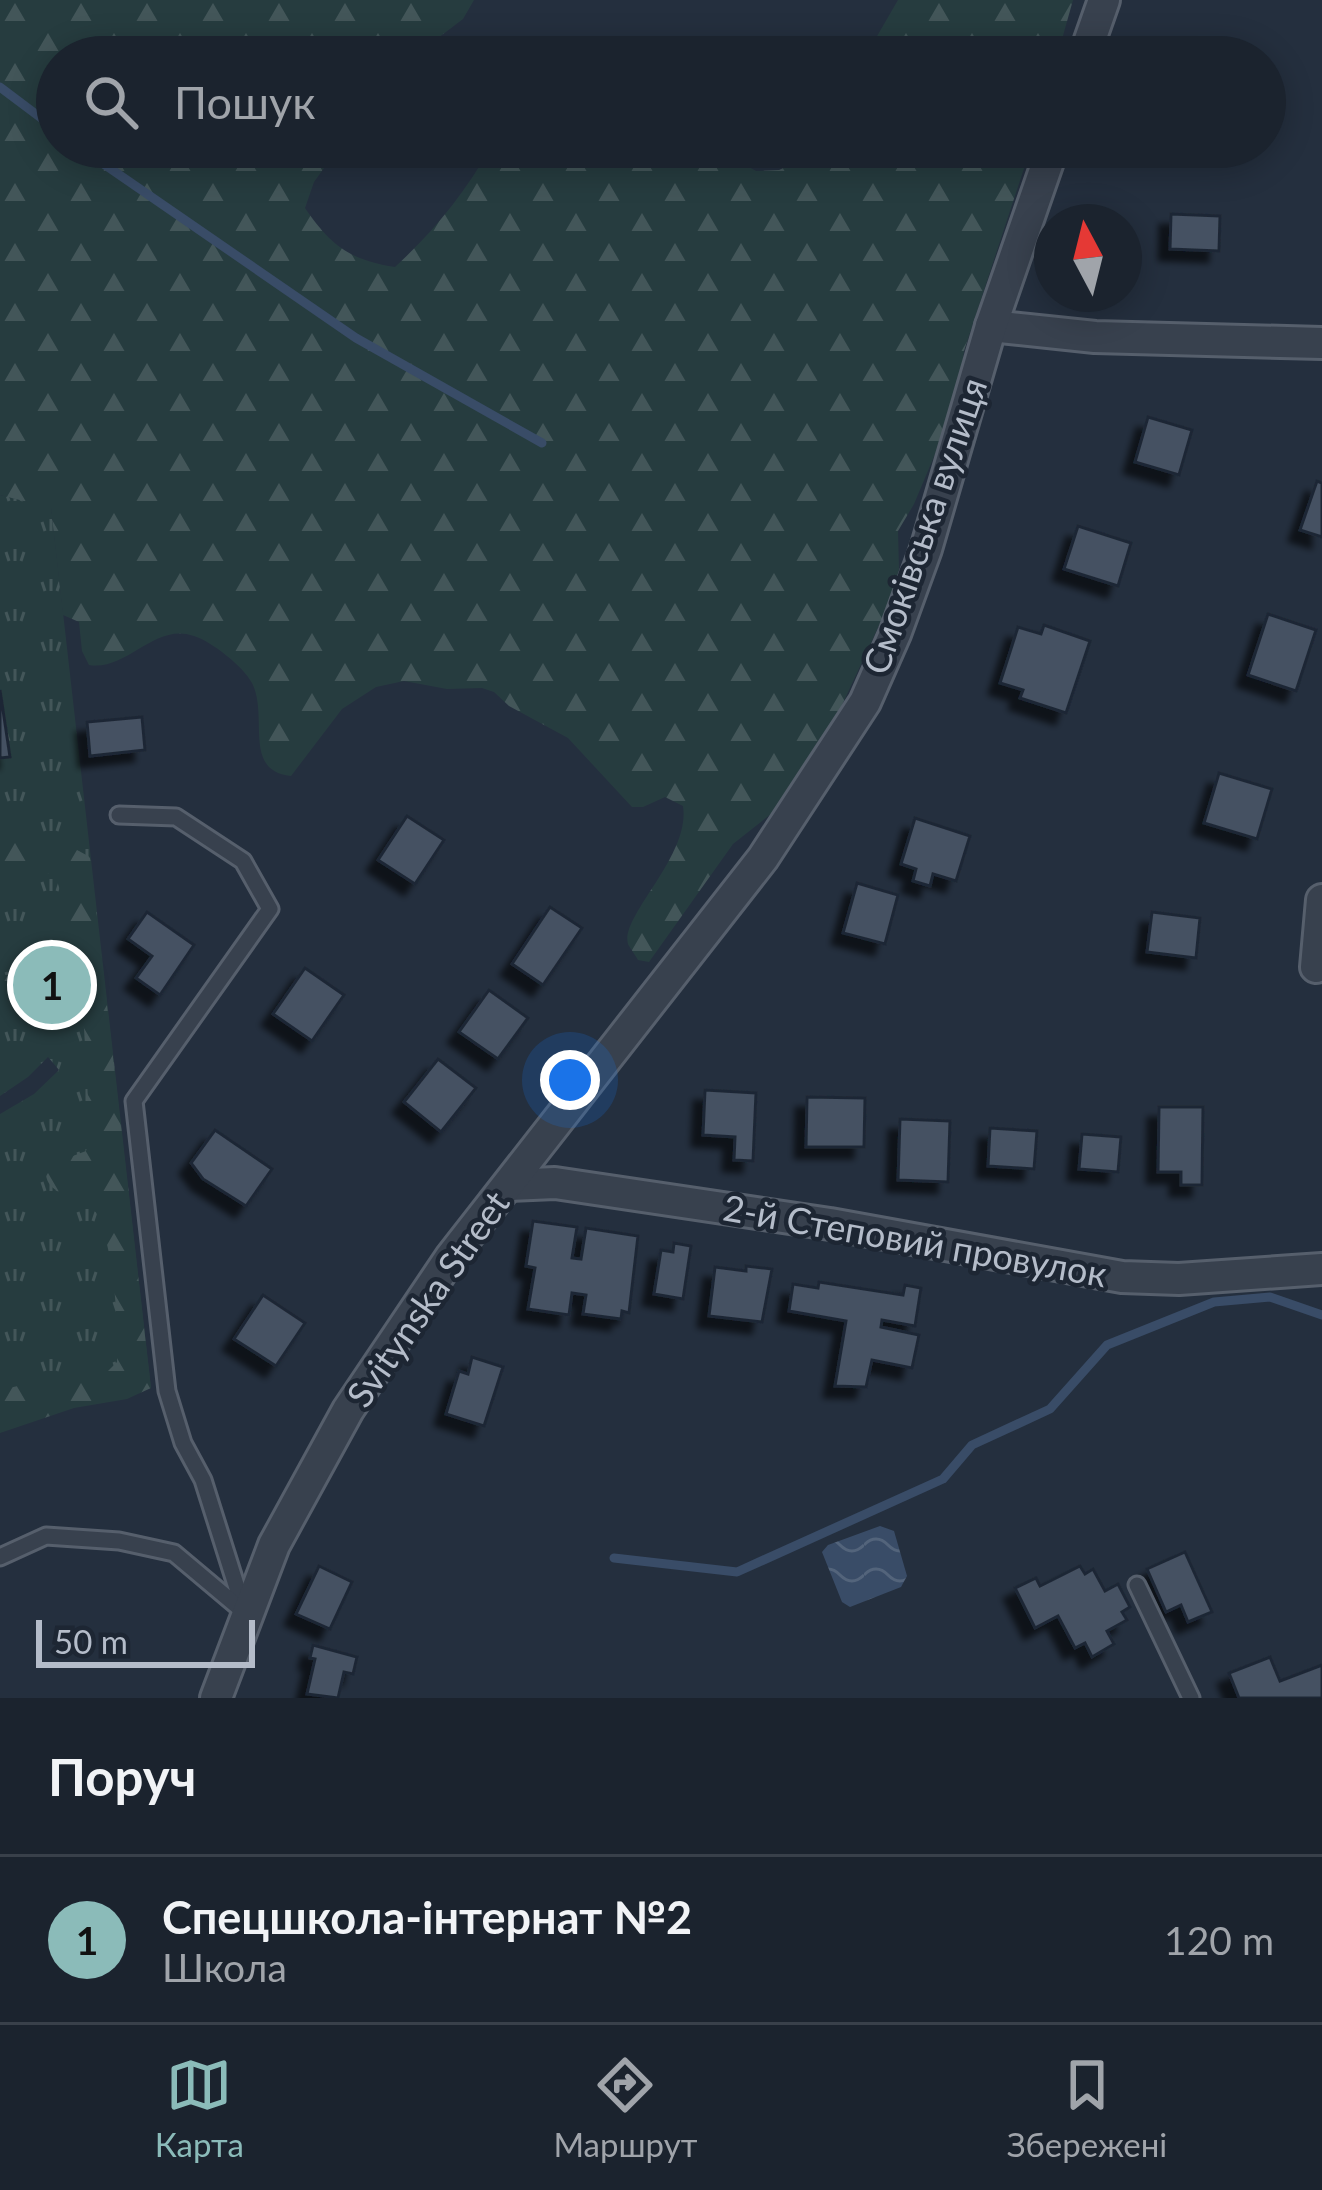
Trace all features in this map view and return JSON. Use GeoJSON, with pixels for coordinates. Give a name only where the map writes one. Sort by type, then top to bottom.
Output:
{"type":"FeatureCollection","features":[{"type":"Feature","properties":{"kind":"street"},"geometry":{"type":"LineString","coordinates":[[1091,36],[1104,0]]}},
{"type":"Feature","properties":{"kind":"street","name":"Смоківська вулиця"},"geometry":{"type":"LineString","coordinates":[[703,936],[820,776],[865,702],[896,634],[926,549],[991,326],[1046,168]]}},
{"type":"Feature","properties":{"kind":"street"},"geometry":{"type":"LineString","coordinates":[[991,326],[1095,338],[1322,343]]}},
{"type":"Feature","properties":{"kind":"street"},"geometry":{"type":"LineString","coordinates":[[1316,968],[1322,901]]}},
{"type":"Feature","properties":{"kind":"street","name":"Svitynska Street"},"geometry":{"type":"LineString","coordinates":[[215,1698],[274,1545],[348,1411],[451,1257],[703,936]]}},
{"type":"Feature","properties":{"kind":"street","name":"2-й Степовий провулок"},"geometry":{"type":"LineString","coordinates":[[508,1185],[555,1183],[1122,1277],[1179,1280],[1322,1270]]}},
{"type":"Feature","properties":{"kind":"lane"},"geometry":{"type":"LineString","coordinates":[[119,814],[176,818],[243,861],[269,909],[134,1101],[166,1391],[183,1443],[203,1480],[245,1613]]}},
{"type":"Feature","properties":{"kind":"lane"},"geometry":{"type":"LineString","coordinates":[[0,1557],[46,1536],[119,1541],[173,1553],[245,1613]]}},
{"type":"Feature","properties":{"kind":"lane"},"geometry":{"type":"LineString","coordinates":[[1137,1585],[1191,1698]]}},
{"type":"Feature","properties":{"kind":"green space"},"geometry":{"type":"Polygon","coordinates":[[[0,0],[474,0],[463,19],[441,36],[36,36],[36,168],[324,168],[305,208],[343,249],[395,267],[448,211],[478,168],[1024,168],[964,351],[943,435],[898,531],[899,570],[888,606],[830,731],[776,810],[733,844],[649,962],[638,960],[628,944],[628,932],[677,845],[683,806],[665,797],[632,807],[568,738],[509,706],[494,692],[404,681],[376,687],[342,709],[291,776],[276,772],[262,753],[252,683],[235,662],[209,643],[180,633],[166,635],[116,661],[89,665],[82,651],[79,622],[63,615],[51,508],[0,495],[0,0]]]}},
{"type":"Feature","properties":{"kind":"green space"},"geometry":{"type":"Polygon","coordinates":[[[898,0],[1073,0],[1063,36],[877,36],[898,0]]]}},
{"type":"Feature","properties":{"kind":"green space"},"geometry":{"type":"Polygon","coordinates":[[[0,495],[51,507],[151,1388],[0,1406],[0,1114],[34,1094],[59,1070],[48,1057],[0,1096],[0,758],[9,756],[0,690],[0,495]]]}},
{"type":"Feature","properties":{"kind":"green space"},"geometry":{"type":"Polygon","coordinates":[[[0,823],[67,854],[77,850],[90,857],[151,1388],[127,1399],[74,1408],[0,1433],[0,1390],[49,1379],[100,1379],[117,1362],[117,1344],[112,1273],[102,1227],[83,1195],[56,1190],[46,1174],[46,1166],[86,1151],[90,1135],[84,1028],[73,983],[63,979],[0,1009],[0,975],[17,975],[59,934],[64,911],[61,895],[55,875],[39,871],[22,887],[0,897],[0,823]]]}},
{"type":"Feature","properties":{"kind":"water"},"geometry":{"type":"Polygon","coordinates":[[[880,1526],[894,1531],[907,1576],[901,1587],[850,1607],[842,1602],[822,1552],[828,1545],[880,1526]]]}},
{"type":"Feature","properties":{"kind":"building"},"geometry":{"type":"Polygon","coordinates":[[[1171,214],[1220,216],[1219,251],[1170,249],[1171,214]]]}},
{"type":"Feature","properties":{"kind":"building"},"geometry":{"type":"Polygon","coordinates":[[[1148,417],[1192,430],[1179,475],[1135,462],[1148,417]]]}},
{"type":"Feature","properties":{"kind":"building"},"geometry":{"type":"Polygon","coordinates":[[[1317,481],[1322,483],[1322,537],[1300,530],[1317,481]]]}},
{"type":"Feature","properties":{"kind":"building"},"geometry":{"type":"Polygon","coordinates":[[[1078,526],[1131,543],[1118,586],[1064,569],[1078,526]]]}},
{"type":"Feature","properties":{"kind":"building"},"geometry":{"type":"Polygon","coordinates":[[[1268,614],[1316,630],[1296,691],[1248,675],[1268,614]]]}},
{"type":"Feature","properties":{"kind":"building"},"geometry":{"type":"Polygon","coordinates":[[[1044,625],[1090,641],[1066,713],[1020,698],[1023,690],[1000,683],[1018,627],[1041,634],[1044,625]]]}},
{"type":"Feature","properties":{"kind":"building"},"geometry":{"type":"Polygon","coordinates":[[[0,690],[10,757],[0,758],[0,690]]]}},
{"type":"Feature","properties":{"kind":"building"},"geometry":{"type":"Polygon","coordinates":[[[142,717],[145,750],[90,756],[87,722],[142,717]]]}},
{"type":"Feature","properties":{"kind":"building"},"geometry":{"type":"Polygon","coordinates":[[[1219,773],[1272,789],[1257,839],[1204,823],[1219,773]]]}},
{"type":"Feature","properties":{"kind":"building"},"geometry":{"type":"Polygon","coordinates":[[[407,816],[444,840],[415,884],[378,860],[407,816]]]}},
{"type":"Feature","properties":{"kind":"building"},"geometry":{"type":"Polygon","coordinates":[[[915,818],[970,836],[956,881],[933,874],[930,886],[913,881],[916,869],[901,864],[915,818]]]}},
{"type":"Feature","properties":{"kind":"building"},"geometry":{"type":"Polygon","coordinates":[[[857,883],[898,895],[885,944],[843,933],[857,883]]]}},
{"type":"Feature","properties":{"kind":"building"},"geometry":{"type":"Polygon","coordinates":[[[550,907],[582,928],[543,985],[512,964],[550,907]]]}},
{"type":"Feature","properties":{"kind":"building"},"geometry":{"type":"Polygon","coordinates":[[[147,912],[194,945],[160,995],[136,978],[152,956],[128,939],[147,912]]]}},
{"type":"Feature","properties":{"kind":"building"},"geometry":{"type":"Polygon","coordinates":[[[1152,912],[1200,918],[1196,958],[1147,952],[1152,912]]]}},
{"type":"Feature","properties":{"kind":"building"},"geometry":{"type":"Polygon","coordinates":[[[305,968],[344,995],[312,1041],[273,1014],[305,968]]]}},
{"type":"Feature","properties":{"kind":"building"},"geometry":{"type":"Polygon","coordinates":[[[489,990],[528,1018],[498,1059],[459,1032],[489,990]]]}},
{"type":"Feature","properties":{"kind":"building"},"geometry":{"type":"Polygon","coordinates":[[[438,1059],[476,1088],[441,1132],[404,1102],[438,1059]]]}},
{"type":"Feature","properties":{"kind":"building"},"geometry":{"type":"Polygon","coordinates":[[[705,1090],[756,1093],[753,1161],[734,1160],[735,1137],[703,1135],[705,1090]]]}},
{"type":"Feature","properties":{"kind":"building"},"geometry":{"type":"Polygon","coordinates":[[[807,1097],[865,1098],[864,1147],[806,1147],[807,1097]]]}},
{"type":"Feature","properties":{"kind":"building"},"geometry":{"type":"Polygon","coordinates":[[[1159,1107],[1203,1107],[1202,1185],[1181,1185],[1181,1172],[1158,1172],[1159,1107]]]}},
{"type":"Feature","properties":{"kind":"building"},"geometry":{"type":"Polygon","coordinates":[[[900,1119],[950,1121],[948,1182],[898,1180],[900,1119]]]}},
{"type":"Feature","properties":{"kind":"building"},"geometry":{"type":"Polygon","coordinates":[[[990,1128],[1037,1131],[1034,1169],[988,1166],[990,1128]]]}},
{"type":"Feature","properties":{"kind":"building"},"geometry":{"type":"Polygon","coordinates":[[[215,1130],[272,1169],[246,1206],[203,1179],[191,1163],[215,1130]]]}},
{"type":"Feature","properties":{"kind":"building"},"geometry":{"type":"Polygon","coordinates":[[[1082,1134],[1121,1137],[1118,1172],[1079,1169],[1082,1134]]]}},
{"type":"Feature","properties":{"kind":"building"},"geometry":{"type":"Polygon","coordinates":[[[533,1221],[577,1227],[572,1258],[581,1259],[586,1228],[638,1236],[629,1313],[622,1311],[621,1319],[583,1314],[586,1295],[572,1293],[569,1315],[528,1309],[535,1268],[526,1266],[533,1221]]]}},
{"type":"Feature","properties":{"kind":"building"},"geometry":{"type":"Polygon","coordinates":[[[674,1243],[691,1246],[683,1299],[654,1294],[661,1250],[673,1252],[674,1243]]]}},
{"type":"Feature","properties":{"kind":"building"},"geometry":{"type":"Polygon","coordinates":[[[746,1266],[772,1269],[762,1322],[709,1316],[715,1267],[746,1271],[746,1266]]]}},
{"type":"Feature","properties":{"kind":"building"},"geometry":{"type":"Polygon","coordinates":[[[819,1282],[903,1295],[905,1285],[921,1288],[915,1326],[882,1320],[881,1327],[919,1335],[912,1368],[872,1360],[866,1387],[835,1386],[846,1321],[789,1311],[793,1284],[818,1288],[819,1282]]]}},
{"type":"Feature","properties":{"kind":"building"},"geometry":{"type":"Polygon","coordinates":[[[263,1295],[305,1323],[276,1366],[234,1339],[263,1295]]]}},
{"type":"Feature","properties":{"kind":"building"},"geometry":{"type":"Polygon","coordinates":[[[472,1357],[503,1367],[484,1426],[446,1414],[459,1371],[468,1374],[472,1357]]]}},
{"type":"Feature","properties":{"kind":"building"},"geometry":{"type":"Polygon","coordinates":[[[1185,1552],[1212,1612],[1188,1622],[1181,1605],[1166,1612],[1147,1569],[1185,1552]]]}},
{"type":"Feature","properties":{"kind":"building"},"geometry":{"type":"Polygon","coordinates":[[[319,1566],[352,1582],[330,1629],[296,1614],[319,1566]]]}},
{"type":"Feature","properties":{"kind":"building"},"geometry":{"type":"Polygon","coordinates":[[[1080,1566],[1085,1574],[1093,1569],[1105,1591],[1118,1584],[1130,1607],[1122,1612],[1127,1620],[1107,1631],[1114,1644],[1092,1657],[1085,1643],[1075,1648],[1058,1616],[1035,1628],[1015,1588],[1036,1578],[1040,1586],[1080,1566]]]}},
{"type":"Feature","properties":{"kind":"building"},"geometry":{"type":"Polygon","coordinates":[[[313,1645],[357,1657],[353,1674],[344,1672],[338,1698],[307,1694],[315,1659],[310,1658],[313,1645]]]}},
{"type":"Feature","properties":{"kind":"building"},"geometry":{"type":"Polygon","coordinates":[[[1270,1657],[1280,1681],[1322,1665],[1322,1698],[1239,1698],[1229,1673],[1270,1657]]]}},
{"type":"Feature","properties":{"kind":"waterway"},"geometry":{"type":"LineString","coordinates":[[0,87],[36,114]]}},
{"type":"Feature","properties":{"kind":"waterway"},"geometry":{"type":"LineString","coordinates":[[109,168],[356,338],[542,443]]}},
{"type":"Feature","properties":{"kind":"waterway"},"geometry":{"type":"LineString","coordinates":[[614,1558],[737,1572],[943,1479],[972,1445],[1050,1409],[1107,1345],[1214,1302],[1270,1297],[1322,1315]]}},
{"type":"Feature","properties":{"kind":"place","name":"Спецшкола-інтернат №2"},"geometry":{"type":"Point","coordinates":[52,985]}}]}
